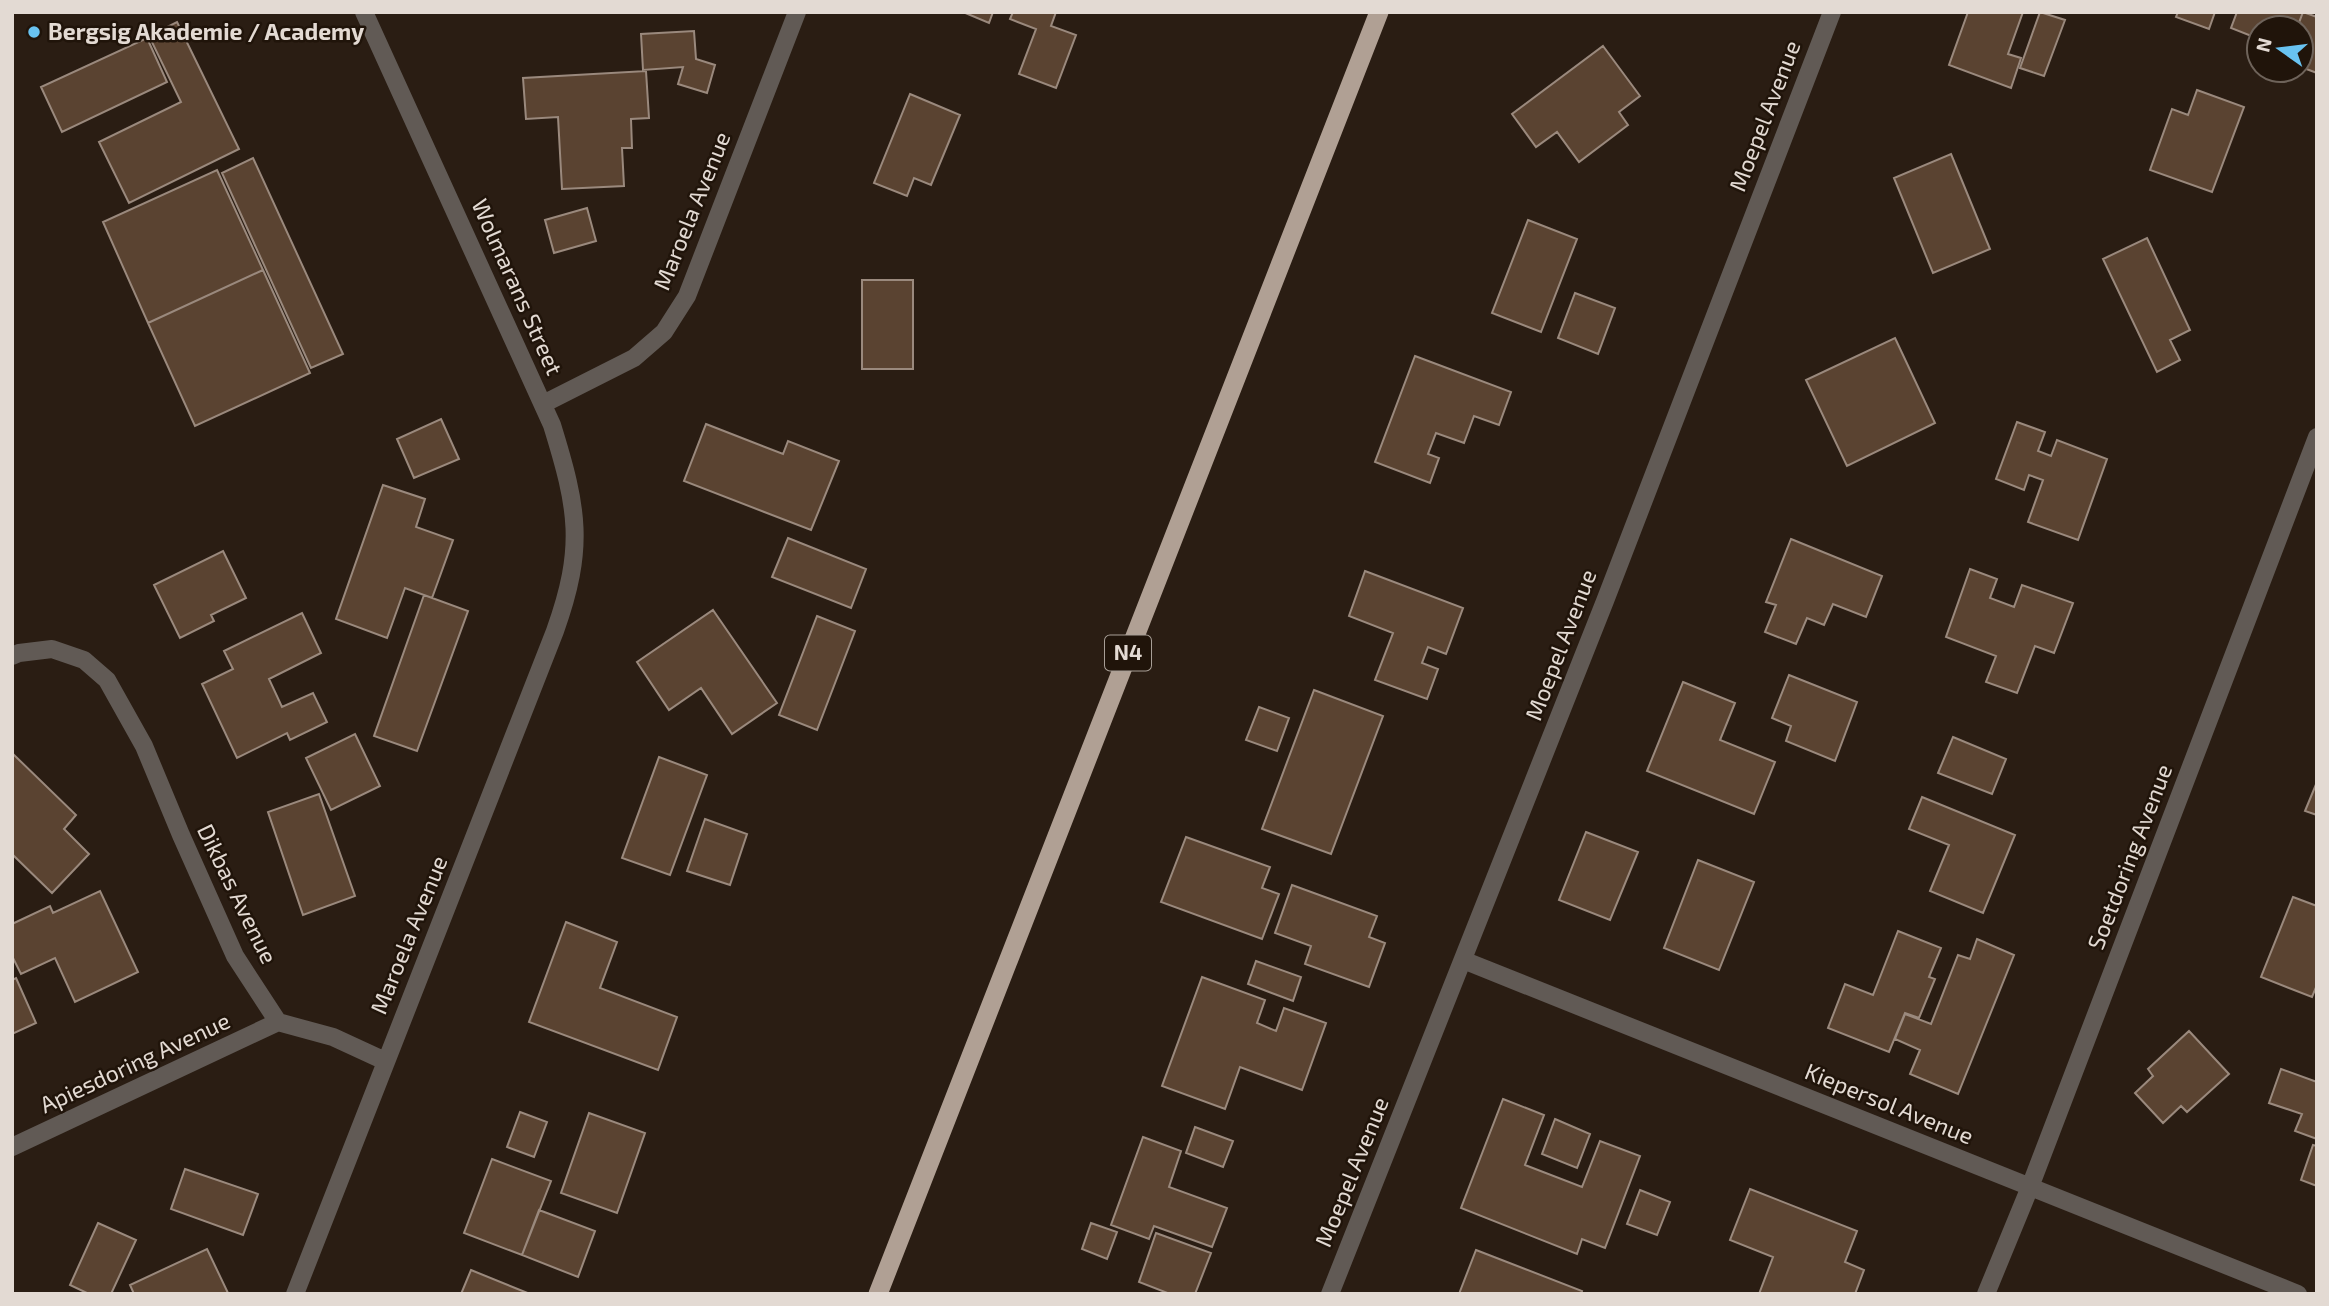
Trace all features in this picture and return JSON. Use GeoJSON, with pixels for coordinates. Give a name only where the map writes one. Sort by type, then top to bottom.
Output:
{"type":"FeatureCollection","features":[{"type":"Feature","properties":{"kind":"highway","name":"N4"},"geometry":{"type":"LineString","coordinates":[[878,1294],[1379,12]]}},
{"type":"Feature","properties":{"kind":"street","name":"Wolmarans Street"},"geometry":{"type":"LineString","coordinates":[[364,12],[552,425],[569,478],[576,527],[575,560],[568,594]]}},
{"type":"Feature","properties":{"kind":"street","name":"Maroela Avenue"},"geometry":{"type":"LineString","coordinates":[[543,404],[635,358],[664,332],[687,296],[797,12]]}},
{"type":"Feature","properties":{"kind":"street","name":"Moepel Avenue"},"geometry":{"type":"LineString","coordinates":[[1330,1294],[1610,588],[1832,12]]}},
{"type":"Feature","properties":{"kind":"street","name":"Soetdoring Avenue"},"geometry":{"type":"LineString","coordinates":[[1986,1294],[2030,1186],[2317,437]]}},
{"type":"Feature","properties":{"kind":"street","name":"Maroela Avenue"},"geometry":{"type":"LineString","coordinates":[[295,1294],[568,594]]}},
{"type":"Feature","properties":{"kind":"street","name":"Dikbas Avenue"},"geometry":{"type":"LineString","coordinates":[[12,656],[52,649],[84,660],[107,680],[144,746],[235,956],[278,1023]]}},
{"type":"Feature","properties":{"kind":"street","name":"Kiepersol Avenue"},"geometry":{"type":"LineString","coordinates":[[1463,960],[2298,1294]]}},
{"type":"Feature","properties":{"kind":"street"},"geometry":{"type":"LineString","coordinates":[[278,1023],[333,1037],[385,1061]]}},
{"type":"Feature","properties":{"kind":"street","name":"Apiesdoring Avenue"},"geometry":{"type":"LineString","coordinates":[[12,1147],[278,1023]]}},
{"type":"Feature","properties":{"kind":"building"},"geometry":{"type":"Polygon","coordinates":[[[963,12],[993,12],[989,23],[963,12]]]}},
{"type":"Feature","properties":{"kind":"building"},"geometry":{"type":"Polygon","coordinates":[[[1013,12],[1056,12],[1051,26],[1076,35],[1056,88],[1019,74],[1036,29],[1010,19],[1013,12]]]}},
{"type":"Feature","properties":{"kind":"building"},"geometry":{"type":"Polygon","coordinates":[[[1968,12],[2023,12],[2008,54],[2021,58],[2011,88],[1949,65],[1968,12]]]}},
{"type":"Feature","properties":{"kind":"building"},"geometry":{"type":"Polygon","coordinates":[[[2040,12],[2065,20],[2044,76],[2020,68],[2040,12]]]}},
{"type":"Feature","properties":{"kind":"building"},"geometry":{"type":"Polygon","coordinates":[[[2178,12],[2215,12],[2209,29],[2176,17],[2178,12]]]}},
{"type":"Feature","properties":{"kind":"building"},"geometry":{"type":"Polygon","coordinates":[[[2237,12],[2303,12],[2245,14],[2245,34],[2231,28],[2237,12]]]}},
{"type":"Feature","properties":{"kind":"building"},"geometry":{"type":"Polygon","coordinates":[[[2315,16],[2317,17],[2317,73],[2315,72],[2315,16]]]}},
{"type":"Feature","properties":{"kind":"building"},"geometry":{"type":"Polygon","coordinates":[[[177,22],[239,149],[129,203],[99,142],[181,102],[149,36],[177,22]]]}},
{"type":"Feature","properties":{"kind":"building"},"geometry":{"type":"Polygon","coordinates":[[[694,31],[696,59],[715,65],[707,93],[678,84],[683,67],[643,70],[641,34],[694,31]]]}},
{"type":"Feature","properties":{"kind":"building"},"geometry":{"type":"Polygon","coordinates":[[[147,38],[167,82],[62,132],[41,87],[147,38]]]}},
{"type":"Feature","properties":{"kind":"building"},"geometry":{"type":"Polygon","coordinates":[[[1603,46],[1640,96],[1619,112],[1628,125],[1579,162],[1557,132],[1536,147],[1512,114],[1603,46]]]}},
{"type":"Feature","properties":{"kind":"building"},"geometry":{"type":"Polygon","coordinates":[[[646,71],[649,118],[631,119],[632,148],[622,148],[624,186],[562,189],[558,117],[526,119],[523,78],[646,71]]]}},
{"type":"Feature","properties":{"kind":"building"},"geometry":{"type":"Polygon","coordinates":[[[2197,90],[2244,107],[2212,192],[2150,170],[2172,109],[2188,115],[2197,90]]]}},
{"type":"Feature","properties":{"kind":"building"},"geometry":{"type":"Polygon","coordinates":[[[910,94],[960,115],[931,185],[914,178],[907,196],[874,183],[910,94]]]}},
{"type":"Feature","properties":{"kind":"building"},"geometry":{"type":"Polygon","coordinates":[[[1951,154],[1990,249],[1933,273],[1894,178],[1951,154]]]}},
{"type":"Feature","properties":{"kind":"building"},"geometry":{"type":"Polygon","coordinates":[[[253,158],[343,354],[311,368],[222,173],[253,158]]]}},
{"type":"Feature","properties":{"kind":"building"},"geometry":{"type":"Polygon","coordinates":[[[217,170],[263,270],[148,323],[103,222],[217,170]]]}},
{"type":"Feature","properties":{"kind":"building"},"geometry":{"type":"Polygon","coordinates":[[[587,208],[596,241],[554,253],[545,220],[587,208]]]}},
{"type":"Feature","properties":{"kind":"building"},"geometry":{"type":"Polygon","coordinates":[[[1528,220],[1577,239],[1541,332],[1492,313],[1528,220]]]}},
{"type":"Feature","properties":{"kind":"building"},"geometry":{"type":"Polygon","coordinates":[[[2147,238],[2190,330],[2170,340],[2180,360],[2157,372],[2103,259],[2147,238]]]}},
{"type":"Feature","properties":{"kind":"building"},"geometry":{"type":"Polygon","coordinates":[[[263,270],[310,373],[195,426],[148,323],[263,270]]]}},
{"type":"Feature","properties":{"kind":"building"},"geometry":{"type":"Polygon","coordinates":[[[862,280],[913,280],[913,369],[862,369],[862,280]]]}},
{"type":"Feature","properties":{"kind":"building"},"geometry":{"type":"Polygon","coordinates":[[[1575,293],[1615,308],[1598,354],[1558,338],[1575,293]]]}},
{"type":"Feature","properties":{"kind":"building"},"geometry":{"type":"Polygon","coordinates":[[[1895,338],[1935,423],[1847,466],[1806,380],[1895,338]]]}},
{"type":"Feature","properties":{"kind":"building"},"geometry":{"type":"Polygon","coordinates":[[[1415,356],[1511,392],[1499,425],[1474,416],[1464,443],[1436,433],[1428,454],[1439,458],[1430,483],[1375,462],[1415,356]]]}},
{"type":"Feature","properties":{"kind":"building"},"geometry":{"type":"Polygon","coordinates":[[[441,419],[459,459],[414,478],[397,439],[441,419]]]}},
{"type":"Feature","properties":{"kind":"building"},"geometry":{"type":"Polygon","coordinates":[[[2017,422],[2045,432],[2038,451],[2051,456],[2057,440],[2107,459],[2078,540],[2028,522],[2043,480],[2029,475],[2024,490],[1996,479],[2017,422]]]}},
{"type":"Feature","properties":{"kind":"building"},"geometry":{"type":"Polygon","coordinates":[[[706,424],[783,454],[788,441],[839,461],[811,530],[684,481],[706,424]]]}},
{"type":"Feature","properties":{"kind":"building"},"geometry":{"type":"Polygon","coordinates":[[[383,485],[425,499],[416,527],[453,540],[432,598],[405,588],[387,638],[336,619],[383,485]]]}},
{"type":"Feature","properties":{"kind":"building"},"geometry":{"type":"Polygon","coordinates":[[[788,538],[866,569],[851,608],[772,577],[788,538]]]}},
{"type":"Feature","properties":{"kind":"building"},"geometry":{"type":"Polygon","coordinates":[[[1791,539],[1882,576],[1866,617],[1833,604],[1824,625],[1807,618],[1796,644],[1765,632],[1776,605],[1766,602],[1791,539]]]}},
{"type":"Feature","properties":{"kind":"building"},"geometry":{"type":"Polygon","coordinates":[[[223,551],[246,598],[211,615],[214,621],[180,638],[154,585],[223,551]]]}},
{"type":"Feature","properties":{"kind":"building"},"geometry":{"type":"Polygon","coordinates":[[[1970,569],[1997,579],[1990,598],[2014,607],[2022,585],[2073,603],[2054,653],[2035,646],[2017,693],[1986,682],[1996,656],[1946,637],[1970,569]]]}},
{"type":"Feature","properties":{"kind":"building"},"geometry":{"type":"Polygon","coordinates":[[[1365,571],[1463,608],[1446,654],[1428,647],[1422,663],[1438,669],[1427,699],[1375,680],[1393,633],[1349,616],[1365,571]]]}},
{"type":"Feature","properties":{"kind":"building"},"geometry":{"type":"Polygon","coordinates":[[[424,595],[468,611],[417,751],[374,736],[424,595]]]}},
{"type":"Feature","properties":{"kind":"building"},"geometry":{"type":"Polygon","coordinates":[[[713,610],[777,703],[732,734],[701,688],[669,710],[637,662],[713,610]]]}},
{"type":"Feature","properties":{"kind":"building"},"geometry":{"type":"Polygon","coordinates":[[[302,613],[321,653],[269,679],[282,707],[313,693],[327,722],[290,740],[287,733],[237,758],[202,684],[233,669],[224,651],[302,613]]]}},
{"type":"Feature","properties":{"kind":"building"},"geometry":{"type":"Polygon","coordinates":[[[817,616],[855,631],[817,730],[779,715],[817,616]]]}},
{"type":"Feature","properties":{"kind":"building"},"geometry":{"type":"Polygon","coordinates":[[[1789,675],[1857,702],[1835,761],[1786,741],[1791,726],[1772,718],[1789,675]]]}},
{"type":"Feature","properties":{"kind":"building"},"geometry":{"type":"Polygon","coordinates":[[[1683,682],[1735,703],[1720,740],[1775,762],[1754,814],[1647,771],[1683,682]]]}},
{"type":"Feature","properties":{"kind":"building"},"geometry":{"type":"Polygon","coordinates":[[[1314,690],[1383,716],[1331,854],[1262,829],[1314,690]]]}},
{"type":"Feature","properties":{"kind":"building"},"geometry":{"type":"Polygon","coordinates":[[[1259,707],[1289,718],[1277,751],[1246,740],[1259,707]]]}},
{"type":"Feature","properties":{"kind":"building"},"geometry":{"type":"Polygon","coordinates":[[[355,734],[380,786],[331,810],[306,758],[355,734]]]}},
{"type":"Feature","properties":{"kind":"building"},"geometry":{"type":"Polygon","coordinates":[[[1953,737],[2006,759],[1992,794],[1938,773],[1953,737]]]}},
{"type":"Feature","properties":{"kind":"building"},"geometry":{"type":"Polygon","coordinates":[[[12,753],[76,815],[64,829],[89,854],[52,893],[12,854],[12,753]]]}},
{"type":"Feature","properties":{"kind":"building"},"geometry":{"type":"Polygon","coordinates":[[[659,757],[707,775],[670,875],[622,858],[659,757]]]}},
{"type":"Feature","properties":{"kind":"building"},"geometry":{"type":"Polygon","coordinates":[[[2317,782],[2317,815],[2305,811],[2317,782]]]}},
{"type":"Feature","properties":{"kind":"building"},"geometry":{"type":"Polygon","coordinates":[[[319,794],[355,896],[303,915],[268,812],[319,794]]]}},
{"type":"Feature","properties":{"kind":"building"},"geometry":{"type":"Polygon","coordinates":[[[1922,797],[2015,835],[1983,913],[1930,891],[1949,845],[1909,829],[1922,797]]]}},
{"type":"Feature","properties":{"kind":"building"},"geometry":{"type":"Polygon","coordinates":[[[705,819],[747,834],[730,885],[687,871],[705,819]]]}},
{"type":"Feature","properties":{"kind":"building"},"geometry":{"type":"Polygon","coordinates":[[[1586,832],[1638,852],[1610,920],[1559,900],[1586,832]]]}},
{"type":"Feature","properties":{"kind":"building"},"geometry":{"type":"Polygon","coordinates":[[[1186,837],[1270,867],[1262,888],[1279,894],[1262,939],[1161,902],[1186,837]]]}},
{"type":"Feature","properties":{"kind":"building"},"geometry":{"type":"Polygon","coordinates":[[[1698,860],[1754,882],[1719,970],[1664,948],[1698,860]]]}},
{"type":"Feature","properties":{"kind":"building"},"geometry":{"type":"Polygon","coordinates":[[[1292,885],[1377,916],[1369,937],[1385,943],[1369,987],[1305,964],[1311,946],[1275,933],[1292,885]]]}},
{"type":"Feature","properties":{"kind":"building"},"geometry":{"type":"Polygon","coordinates":[[[100,891],[138,972],[75,1002],[55,958],[21,974],[12,956],[12,924],[50,906],[53,913],[100,891]]]}},
{"type":"Feature","properties":{"kind":"building"},"geometry":{"type":"Polygon","coordinates":[[[2293,897],[2317,906],[2317,985],[2312,997],[2261,977],[2293,897]]]}},
{"type":"Feature","properties":{"kind":"building"},"geometry":{"type":"Polygon","coordinates":[[[566,922],[617,942],[600,988],[677,1017],[658,1070],[529,1022],[566,922]]]}},
{"type":"Feature","properties":{"kind":"building"},"geometry":{"type":"Polygon","coordinates":[[[1898,931],[1941,948],[1929,977],[1935,979],[1919,1018],[1905,1013],[1889,1052],[1828,1028],[1845,984],[1873,995],[1898,931]]]}},
{"type":"Feature","properties":{"kind":"building"},"geometry":{"type":"Polygon","coordinates":[[[1977,939],[2014,955],[1958,1094],[1910,1074],[1920,1050],[1895,1039],[1905,1014],[1931,1024],[1958,955],[1970,959],[1977,939]]]}},
{"type":"Feature","properties":{"kind":"building"},"geometry":{"type":"Polygon","coordinates":[[[1256,961],[1301,977],[1293,1001],[1248,984],[1256,961]]]}},
{"type":"Feature","properties":{"kind":"building"},"geometry":{"type":"Polygon","coordinates":[[[1202,977],[1265,1000],[1257,1023],[1276,1031],[1284,1008],[1326,1023],[1302,1090],[1240,1067],[1225,1109],[1162,1086],[1202,977]]]}},
{"type":"Feature","properties":{"kind":"building"},"geometry":{"type":"Polygon","coordinates":[[[16,978],[36,1023],[12,1034],[12,980],[16,978]]]}},
{"type":"Feature","properties":{"kind":"building"},"geometry":{"type":"Polygon","coordinates":[[[2189,1031],[2229,1074],[2187,1112],[2181,1106],[2163,1123],[2135,1093],[2153,1076],[2148,1069],[2189,1031]]]}},
{"type":"Feature","properties":{"kind":"building"},"geometry":{"type":"Polygon","coordinates":[[[2281,1069],[2317,1082],[2317,1139],[2295,1131],[2302,1114],[2269,1103],[2281,1069]]]}},
{"type":"Feature","properties":{"kind":"building"},"geometry":{"type":"Polygon","coordinates":[[[1503,1099],[1544,1115],[1525,1165],[1582,1187],[1600,1141],[1640,1156],[1605,1248],[1582,1239],[1577,1254],[1461,1208],[1503,1099]]]}},
{"type":"Feature","properties":{"kind":"building"},"geometry":{"type":"Polygon","coordinates":[[[520,1112],[547,1122],[534,1157],[507,1147],[520,1112]]]}},
{"type":"Feature","properties":{"kind":"building"},"geometry":{"type":"Polygon","coordinates":[[[589,1113],[645,1133],[617,1213],[561,1193],[589,1113]]]}},
{"type":"Feature","properties":{"kind":"building"},"geometry":{"type":"Polygon","coordinates":[[[1555,1119],[1590,1134],[1577,1168],[1542,1154],[1555,1119]]]}},
{"type":"Feature","properties":{"kind":"building"},"geometry":{"type":"Polygon","coordinates":[[[1195,1127],[1233,1141],[1223,1167],[1186,1153],[1195,1127]]]}},
{"type":"Feature","properties":{"kind":"building"},"geometry":{"type":"Polygon","coordinates":[[[1143,1137],[1181,1151],[1169,1187],[1227,1208],[1212,1247],[1154,1226],[1149,1239],[1111,1225],[1143,1137]]]}},
{"type":"Feature","properties":{"kind":"building"},"geometry":{"type":"Polygon","coordinates":[[[2313,1145],[2317,1146],[2317,1186],[2301,1180],[2313,1145]]]}},
{"type":"Feature","properties":{"kind":"building"},"geometry":{"type":"Polygon","coordinates":[[[492,1159],[551,1181],[522,1255],[464,1233],[492,1159]]]}},
{"type":"Feature","properties":{"kind":"building"},"geometry":{"type":"Polygon","coordinates":[[[185,1169],[258,1194],[243,1235],[171,1209],[185,1169]]]}},
{"type":"Feature","properties":{"kind":"building"},"geometry":{"type":"Polygon","coordinates":[[[1750,1189],[1857,1231],[1845,1262],[1864,1270],[1855,1294],[1759,1294],[1773,1257],[1730,1240],[1750,1189]]]}},
{"type":"Feature","properties":{"kind":"building"},"geometry":{"type":"Polygon","coordinates":[[[1640,1190],[1670,1202],[1657,1235],[1627,1224],[1640,1190]]]}},
{"type":"Feature","properties":{"kind":"building"},"geometry":{"type":"Polygon","coordinates":[[[539,1210],[595,1231],[578,1277],[522,1255],[539,1210]]]}},
{"type":"Feature","properties":{"kind":"building"},"geometry":{"type":"Polygon","coordinates":[[[98,1223],[136,1240],[111,1294],[89,1294],[70,1285],[98,1223]]]}},
{"type":"Feature","properties":{"kind":"building"},"geometry":{"type":"Polygon","coordinates":[[[1091,1223],[1117,1232],[1107,1259],[1082,1249],[1091,1223]]]}},
{"type":"Feature","properties":{"kind":"building"},"geometry":{"type":"Polygon","coordinates":[[[1156,1233],[1211,1253],[1195,1294],[1170,1294],[1139,1282],[1156,1233]]]}},
{"type":"Feature","properties":{"kind":"building"},"geometry":{"type":"Polygon","coordinates":[[[207,1249],[228,1293],[134,1294],[130,1285],[207,1249]]]}},
{"type":"Feature","properties":{"kind":"building"},"geometry":{"type":"Polygon","coordinates":[[[1476,1250],[1582,1291],[1581,1294],[1459,1294],[1476,1250]]]}},
{"type":"Feature","properties":{"kind":"building"},"geometry":{"type":"Polygon","coordinates":[[[471,1270],[530,1294],[461,1294],[471,1270]]]}},
{"type":"Feature","properties":{"kind":"place","name":"Bergsig Akademie / Academy"},"geometry":{"type":"Point","coordinates":[34,32]}}]}
